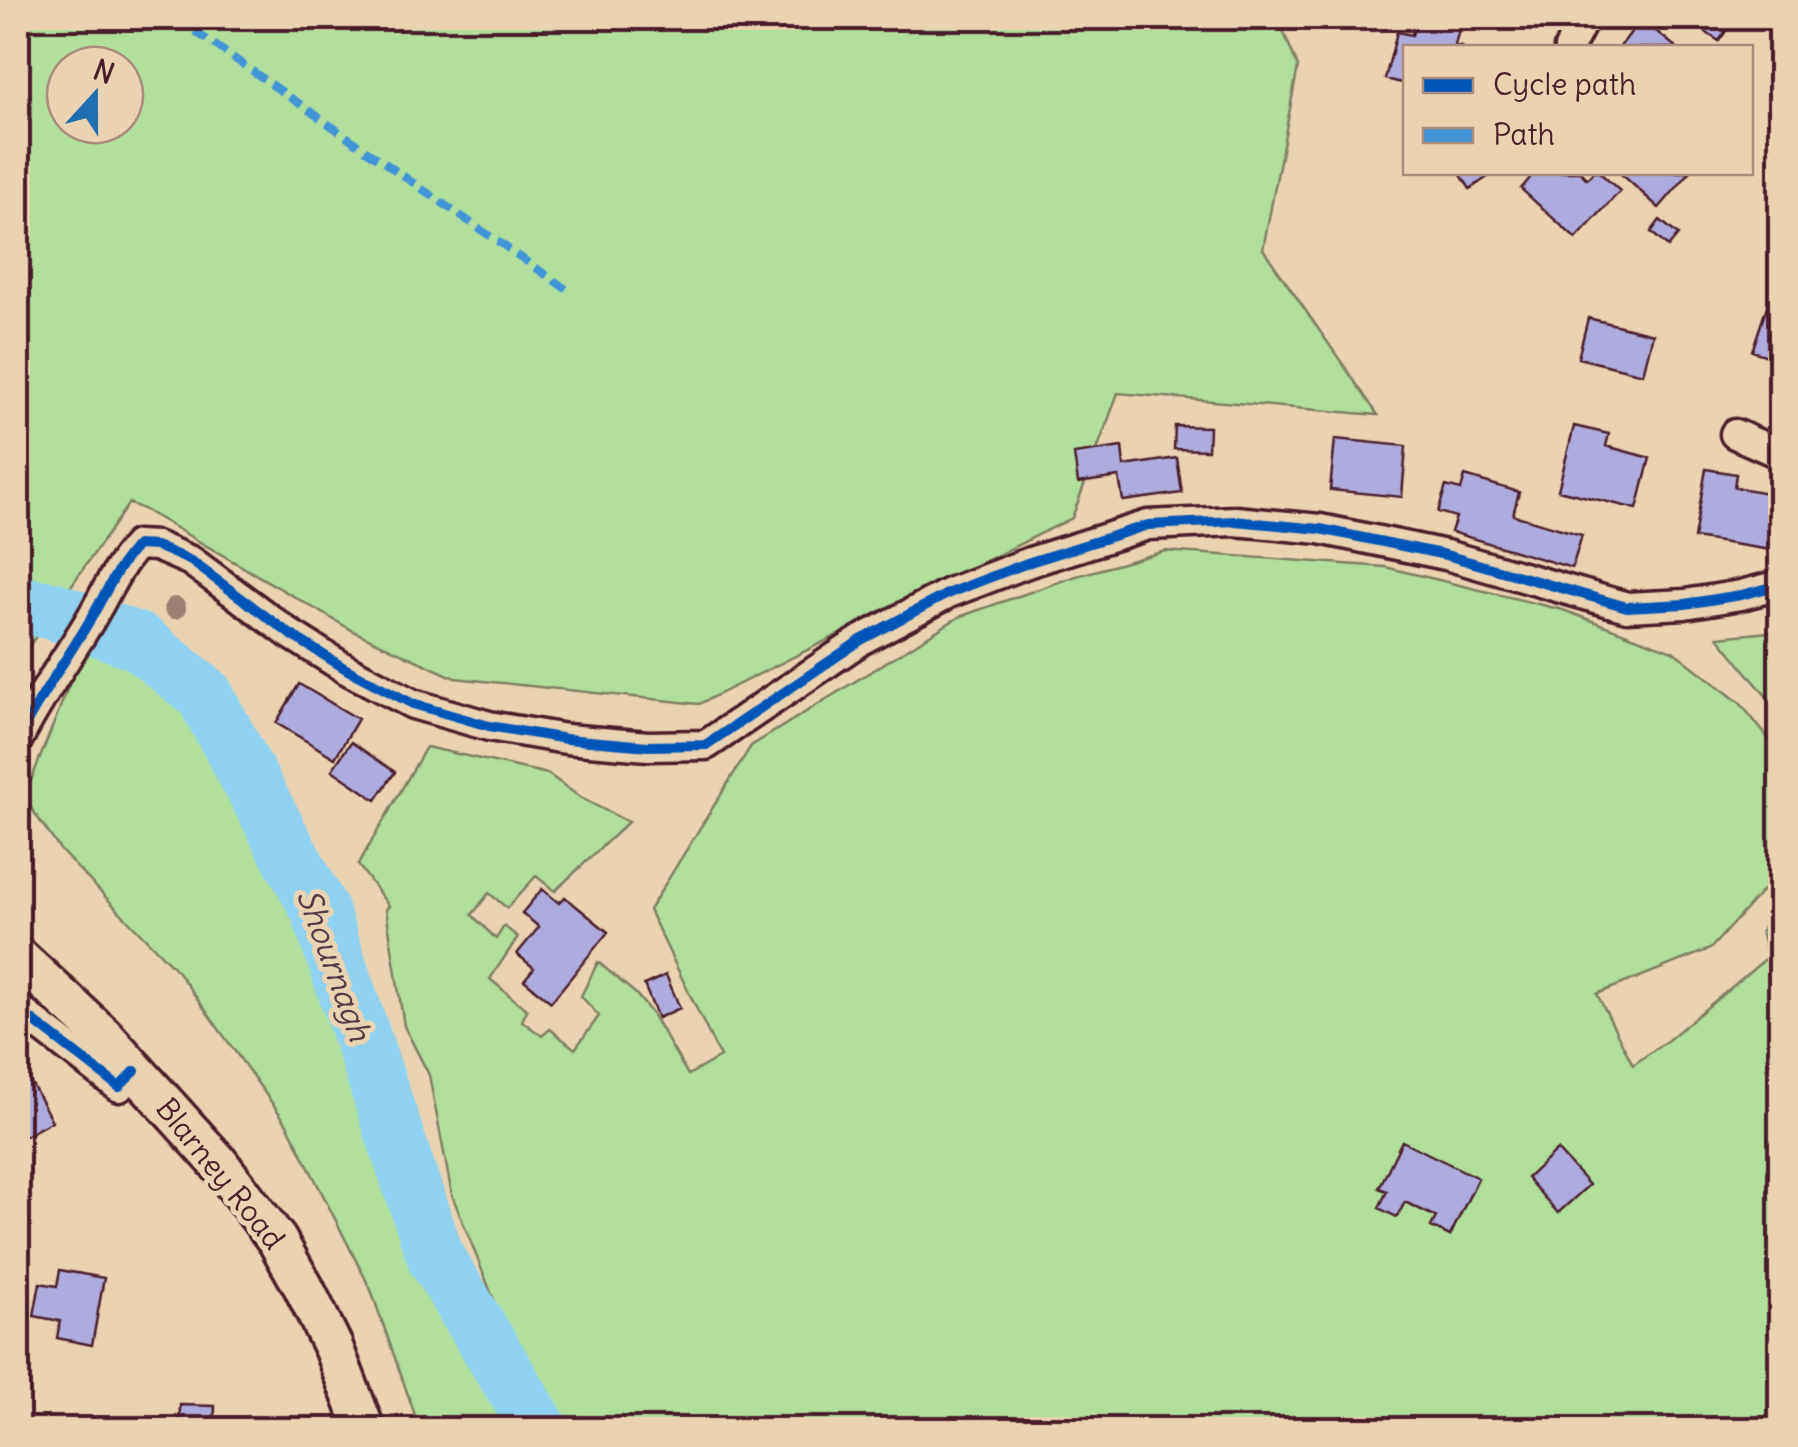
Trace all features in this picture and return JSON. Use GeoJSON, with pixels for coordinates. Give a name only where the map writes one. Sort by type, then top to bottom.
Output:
{"type":"FeatureCollection","features":[{"type":"Feature","properties":{"kind":"main road","name":"Blarney Road"},"geometry":{"type":"LineString","coordinates":[[18,957],[105,1037],[218,1161],[277,1240],[333,1347],[365,1430]]}},
{"type":"Feature","properties":{"kind":"street"},"geometry":{"type":"LineString","coordinates":[[1571,45],[1584,18]]}},
{"type":"Feature","properties":{"kind":"street"},"geometry":{"type":"LineString","coordinates":[[1734,434],[1780,454]]}},
{"type":"Feature","properties":{"kind":"street"},"geometry":{"type":"LineString","coordinates":[[18,739],[122,561],[137,546],[156,546],[191,561],[290,634],[413,704],[489,726],[566,739],[648,746],[706,745],[861,640],[949,593],[1030,562],[1148,525],[1235,521],[1320,529],[1446,554],[1627,606],[1686,604],[1780,585]]}},
{"type":"Feature","properties":{"kind":"street"},"geometry":{"type":"LineString","coordinates":[[18,1009],[119,1087],[135,1071]]}},
{"type":"Feature","properties":{"kind":"green space"},"geometry":{"type":"Polygon","coordinates":[[[18,18],[1278,18],[1298,67],[1263,249],[1378,415],[1118,393],[1072,518],[699,704],[455,678],[355,632],[129,503],[18,662],[18,18]]]}},
{"type":"Feature","properties":{"kind":"green space"},"geometry":{"type":"Polygon","coordinates":[[[1165,551],[1385,567],[1563,610],[1673,651],[1740,703],[1780,753],[1780,803],[1765,888],[1710,949],[1597,994],[1633,1065],[1769,956],[1761,932],[1780,899],[1780,1429],[566,1429],[498,1310],[452,1195],[429,1075],[404,1026],[386,909],[389,906],[358,865],[426,747],[548,774],[581,798],[628,822],[555,891],[536,876],[507,908],[489,893],[472,915],[496,939],[504,926],[518,937],[490,979],[527,1010],[522,1021],[542,1036],[550,1029],[575,1049],[599,1016],[581,996],[598,962],[636,994],[653,1015],[688,1075],[720,1057],[649,910],[751,746],[959,617],[1073,577],[1165,551]]]}},
{"type":"Feature","properties":{"kind":"green space"},"geometry":{"type":"Polygon","coordinates":[[[1780,631],[1780,713],[1718,637],[1780,631]]]}},
{"type":"Feature","properties":{"kind":"green space"},"geometry":{"type":"Polygon","coordinates":[[[97,638],[172,678],[196,707],[225,773],[296,891],[429,1271],[521,1429],[420,1429],[371,1290],[287,1124],[178,972],[61,851],[24,798],[73,675],[97,638]]]}},
{"type":"Feature","properties":{"kind":"building"},"geometry":{"type":"Polygon","coordinates":[[[1684,18],[1735,18],[1719,41],[1684,18]]]}},
{"type":"Feature","properties":{"kind":"building"},"geometry":{"type":"Polygon","coordinates":[[[1641,19],[1673,45],[1621,45],[1641,19]]]}},
{"type":"Feature","properties":{"kind":"building"},"geometry":{"type":"Polygon","coordinates":[[[1416,20],[1459,30],[1455,45],[1403,45],[1403,83],[1385,79],[1397,32],[1412,35],[1416,20]]]}},
{"type":"Feature","properties":{"kind":"building"},"geometry":{"type":"Polygon","coordinates":[[[1461,175],[1491,175],[1470,189],[1461,175]]]}},
{"type":"Feature","properties":{"kind":"building"},"geometry":{"type":"Polygon","coordinates":[[[1533,175],[1583,175],[1587,179],[1590,175],[1602,175],[1620,191],[1576,239],[1521,189],[1533,175]]]}},
{"type":"Feature","properties":{"kind":"building"},"geometry":{"type":"Polygon","coordinates":[[[1622,175],[1687,175],[1659,208],[1622,175]]]}},
{"type":"Feature","properties":{"kind":"building"},"geometry":{"type":"Polygon","coordinates":[[[1660,220],[1678,235],[1668,247],[1651,232],[1660,220]]]}},
{"type":"Feature","properties":{"kind":"building"},"geometry":{"type":"Polygon","coordinates":[[[1775,282],[1780,284],[1780,360],[1752,351],[1775,282]]]}},
{"type":"Feature","properties":{"kind":"building"},"geometry":{"type":"Polygon","coordinates":[[[1588,318],[1653,334],[1643,374],[1578,358],[1588,318]]]}},
{"type":"Feature","properties":{"kind":"building"},"geometry":{"type":"Polygon","coordinates":[[[1175,426],[1209,427],[1208,450],[1174,449],[1175,426]]]}},
{"type":"Feature","properties":{"kind":"building"},"geometry":{"type":"Polygon","coordinates":[[[1574,426],[1609,434],[1606,446],[1650,458],[1637,509],[1558,490],[1574,426]]]}},
{"type":"Feature","properties":{"kind":"building"},"geometry":{"type":"Polygon","coordinates":[[[1335,439],[1406,446],[1402,497],[1330,490],[1335,439]]]}},
{"type":"Feature","properties":{"kind":"building"},"geometry":{"type":"Polygon","coordinates":[[[1122,447],[1124,466],[1177,458],[1182,493],[1123,501],[1119,477],[1078,483],[1074,454],[1122,447]]]}},
{"type":"Feature","properties":{"kind":"building"},"geometry":{"type":"Polygon","coordinates":[[[1706,469],[1736,474],[1734,487],[1779,495],[1771,550],[1694,538],[1706,469]]]}},
{"type":"Feature","properties":{"kind":"building"},"geometry":{"type":"Polygon","coordinates":[[[1465,476],[1519,492],[1513,515],[1582,535],[1572,568],[1451,532],[1456,517],[1438,512],[1446,486],[1461,490],[1465,476]]]}},
{"type":"Feature","properties":{"kind":"building"},"geometry":{"type":"Polygon","coordinates":[[[299,684],[358,719],[335,758],[276,723],[299,684]]]}},
{"type":"Feature","properties":{"kind":"building"},"geometry":{"type":"Polygon","coordinates":[[[351,742],[395,772],[376,800],[332,770],[351,742]]]}},
{"type":"Feature","properties":{"kind":"building"},"geometry":{"type":"Polygon","coordinates":[[[542,889],[559,903],[565,897],[608,932],[551,1002],[524,980],[534,968],[517,954],[539,927],[522,913],[542,889]]]}},
{"type":"Feature","properties":{"kind":"building"},"geometry":{"type":"Polygon","coordinates":[[[666,975],[680,1008],[658,1018],[644,985],[666,975]]]}},
{"type":"Feature","properties":{"kind":"building"},"geometry":{"type":"Polygon","coordinates":[[[28,1077],[52,1121],[25,1136],[22,1131],[18,1133],[18,1083],[28,1077]]]}},
{"type":"Feature","properties":{"kind":"building"},"geometry":{"type":"Polygon","coordinates":[[[1402,1141],[1478,1178],[1450,1236],[1431,1227],[1436,1217],[1405,1202],[1397,1217],[1379,1208],[1387,1191],[1379,1188],[1402,1141]]]}},
{"type":"Feature","properties":{"kind":"building"},"geometry":{"type":"Polygon","coordinates":[[[1557,1150],[1589,1185],[1558,1213],[1527,1178],[1557,1150]]]}},
{"type":"Feature","properties":{"kind":"building"},"geometry":{"type":"Polygon","coordinates":[[[60,1270],[104,1278],[92,1345],[57,1338],[60,1321],[34,1316],[40,1283],[57,1286],[60,1270]]]}},
{"type":"Feature","properties":{"kind":"building"},"geometry":{"type":"Polygon","coordinates":[[[180,1405],[215,1406],[214,1430],[179,1430],[180,1405]]]}},
{"type":"Feature","properties":{"kind":"waterway","name":"Shournagh"},"geometry":{"type":"LineString","coordinates":[[18,604],[54,611],[139,642],[204,694],[319,909],[436,1258],[540,1430]]}},
{"type":"Feature","properties":{"kind":"marked path"},"geometry":{"type":"LineString","coordinates":[[176,18],[572,293]]}},
{"type":"Feature","properties":{"kind":"cycle path"},"geometry":{"type":"LineString","coordinates":[[18,739],[137,545],[156,546],[191,561],[290,634],[413,704],[489,726],[566,739],[648,746],[706,745],[861,640],[949,593],[1030,562],[1148,525],[1235,521],[1320,529],[1446,555],[1627,607],[1685,604],[1780,585]]}},
{"type":"Feature","properties":{"kind":"cycle path"},"geometry":{"type":"LineString","coordinates":[[18,1009],[119,1087],[135,1071]]}}]}
